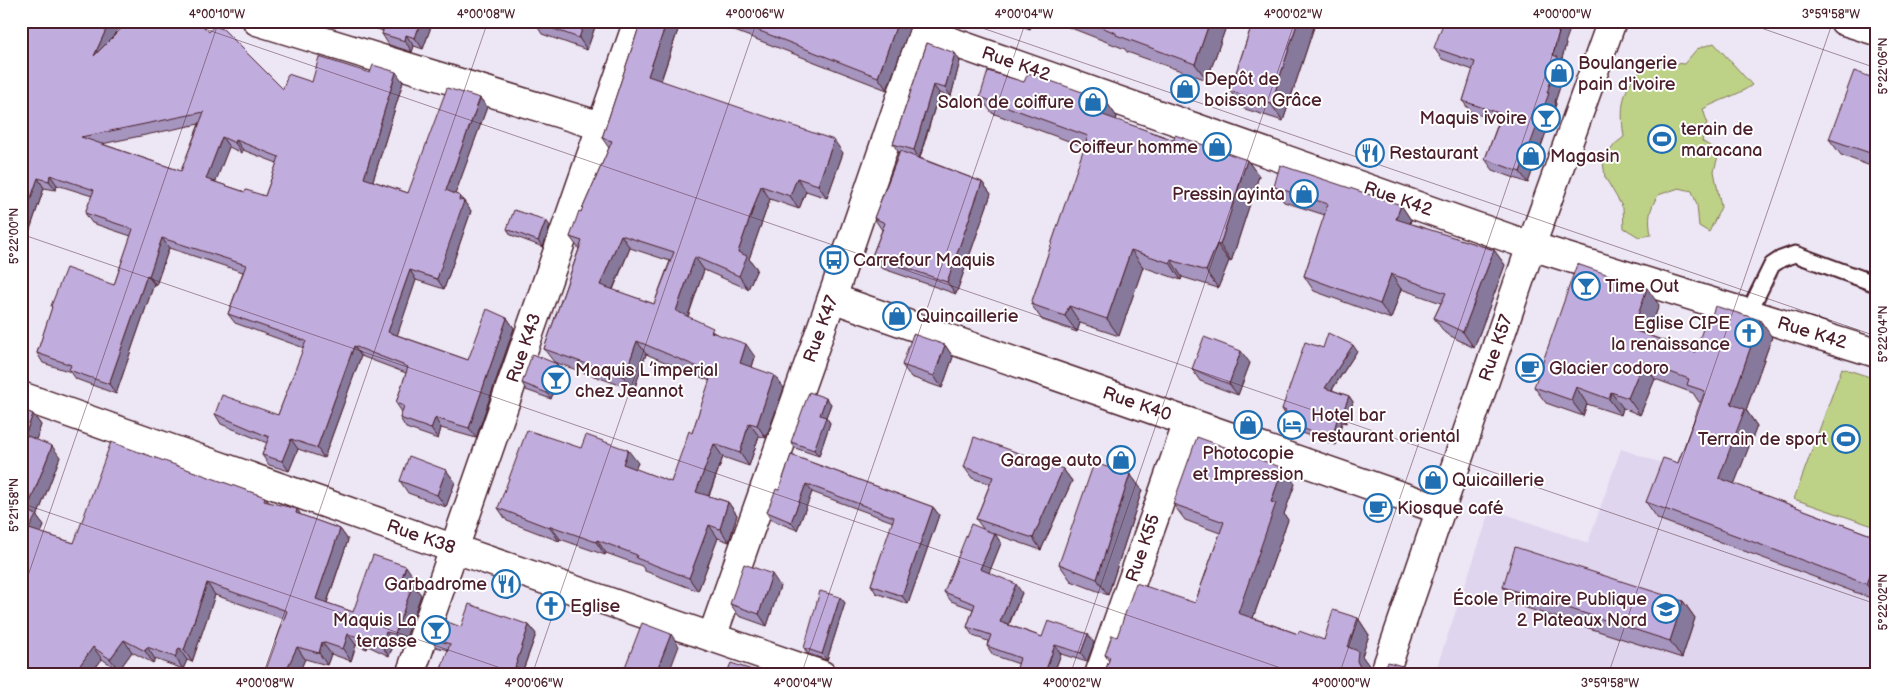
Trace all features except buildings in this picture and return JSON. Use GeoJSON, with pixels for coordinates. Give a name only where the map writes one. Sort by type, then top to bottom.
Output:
{"type":"FeatureCollection","features":[{"type":"Feature","properties":{"kind":"street"},"geometry":{"type":"LineString","coordinates":[[257,21],[601,126]]}},
{"type":"Feature","properties":{"kind":"street","name":"Rue K43"},"geometry":{"type":"LineString","coordinates":[[410,675],[638,21]]}},
{"type":"Feature","properties":{"kind":"street","name":"Rue K57"},"geometry":{"type":"LineString","coordinates":[[1384,675],[1531,246],[1612,21]]}},
{"type":"Feature","properties":{"kind":"street"},"geometry":{"type":"LineString","coordinates":[[1844,21],[1876,31]]}},
{"type":"Feature","properties":{"kind":"street","name":"Rue K42"},"geometry":{"type":"LineString","coordinates":[[926,26],[1531,246],[1876,353]]}},
{"type":"Feature","properties":{"kind":"street","name":"Rue K47"},"geometry":{"type":"LineString","coordinates":[[712,636],[926,26]]}},
{"type":"Feature","properties":{"kind":"street","name":"Rue K40"},"geometry":{"type":"LineString","coordinates":[[832,298],[1442,510]]}},
{"type":"Feature","properties":{"kind":"street","name":"Rue K38"},"geometry":{"type":"LineString","coordinates":[[21,396],[455,549],[822,675]]}},
{"type":"Feature","properties":{"kind":"street","name":"Rue K55"},"geometry":{"type":"LineString","coordinates":[[1099,675],[1188,422]]}},
{"type":"Feature","properties":{"kind":"lane"},"geometry":{"type":"LineString","coordinates":[[1748,314],[1772,265],[1781,259],[1795,254],[1876,284]]}},
{"type":"Feature","properties":{"kind":"shaded area","name":"École Primaire Publique 2 Plateaux Nord"},"geometry":{"type":"Polygon","coordinates":[[[1621,449],[1876,538],[1876,675],[1434,675],[1491,509],[1588,543],[1621,449]]]}},
{"type":"Feature","properties":{"kind":"green space","name":"terain de maracana"},"geometry":{"type":"Polygon","coordinates":[[[1714,43],[1752,85],[1703,109],[1707,122],[1702,141],[1719,152],[1714,171],[1721,207],[1709,232],[1699,226],[1697,205],[1692,191],[1679,188],[1658,195],[1650,214],[1651,235],[1639,237],[1624,228],[1623,208],[1605,177],[1603,161],[1615,144],[1624,137],[1622,114],[1625,94],[1635,77],[1653,61],[1684,64],[1697,49],[1714,43]]]}},
{"type":"Feature","properties":{"kind":"green space","name":"Terrain de sport"},"geometry":{"type":"Polygon","coordinates":[[[1842,368],[1876,379],[1876,527],[1794,499],[1842,368]]]}},
{"type":"Feature","properties":{"kind":"place","name":"Boulangerie pain d'ivoire"},"geometry":{"type":"Point","coordinates":[1559,73]}},
{"type":"Feature","properties":{"kind":"place","name":"Depôt de boisson Grâce"},"geometry":{"type":"Point","coordinates":[1185,89]}},
{"type":"Feature","properties":{"kind":"place","name":"Salon de coiffure"},"geometry":{"type":"Point","coordinates":[1093,102]}},
{"type":"Feature","properties":{"kind":"place","name":"Maquis ivoire"},"geometry":{"type":"Point","coordinates":[1546,118]}},
{"type":"Feature","properties":{"kind":"place","name":"terain de maracana"},"geometry":{"type":"Point","coordinates":[1662,139]}},
{"type":"Feature","properties":{"kind":"place","name":"Coiffeur homme"},"geometry":{"type":"Point","coordinates":[1217,147]}},
{"type":"Feature","properties":{"kind":"place","name":"Restaurant"},"geometry":{"type":"Point","coordinates":[1370,153]}},
{"type":"Feature","properties":{"kind":"place","name":"Magasin"},"geometry":{"type":"Point","coordinates":[1531,156]}},
{"type":"Feature","properties":{"kind":"place","name":"Pressin ayinta"},"geometry":{"type":"Point","coordinates":[1304,194]}},
{"type":"Feature","properties":{"kind":"place","name":"Carrefour Maquis"},"geometry":{"type":"Point","coordinates":[834,260]}},
{"type":"Feature","properties":{"kind":"place","name":"Time Out"},"geometry":{"type":"Point","coordinates":[1586,286]}},
{"type":"Feature","properties":{"kind":"place","name":"Quincaillerie"},"geometry":{"type":"Point","coordinates":[897,316]}},
{"type":"Feature","properties":{"kind":"place","name":"Eglise CIPE la renaissance"},"geometry":{"type":"Point","coordinates":[1749,333]}},
{"type":"Feature","properties":{"kind":"place","name":"Glacier codoro"},"geometry":{"type":"Point","coordinates":[1530,368]}},
{"type":"Feature","properties":{"kind":"place","name":"Maquis L’imperial chez Jeannot"},"geometry":{"type":"Point","coordinates":[556,380]}},
{"type":"Feature","properties":{"kind":"place","name":"Photocopie et Impression"},"geometry":{"type":"Point","coordinates":[1248,425]}},
{"type":"Feature","properties":{"kind":"place","name":"Hotel bar restaurant oriental"},"geometry":{"type":"Point","coordinates":[1292,425]}},
{"type":"Feature","properties":{"kind":"place","name":"Terrain de sport"},"geometry":{"type":"Point","coordinates":[1846,439]}},
{"type":"Feature","properties":{"kind":"place","name":"Garage auto"},"geometry":{"type":"Point","coordinates":[1121,460]}},
{"type":"Feature","properties":{"kind":"place","name":"Quicaillerie"},"geometry":{"type":"Point","coordinates":[1433,480]}},
{"type":"Feature","properties":{"kind":"place","name":"Kiosque café"},"geometry":{"type":"Point","coordinates":[1378,508]}},
{"type":"Feature","properties":{"kind":"place","name":"Garbadrome"},"geometry":{"type":"Point","coordinates":[506,584]}},
{"type":"Feature","properties":{"kind":"place","name":"Eglise"},"geometry":{"type":"Point","coordinates":[551,606]}},
{"type":"Feature","properties":{"kind":"place","name":"École Primaire Publique 2 Plateaux Nord"},"geometry":{"type":"Point","coordinates":[1666,609]}},
{"type":"Feature","properties":{"kind":"place","name":"Maquis La terasse"},"geometry":{"type":"Point","coordinates":[436,630]}}]}
